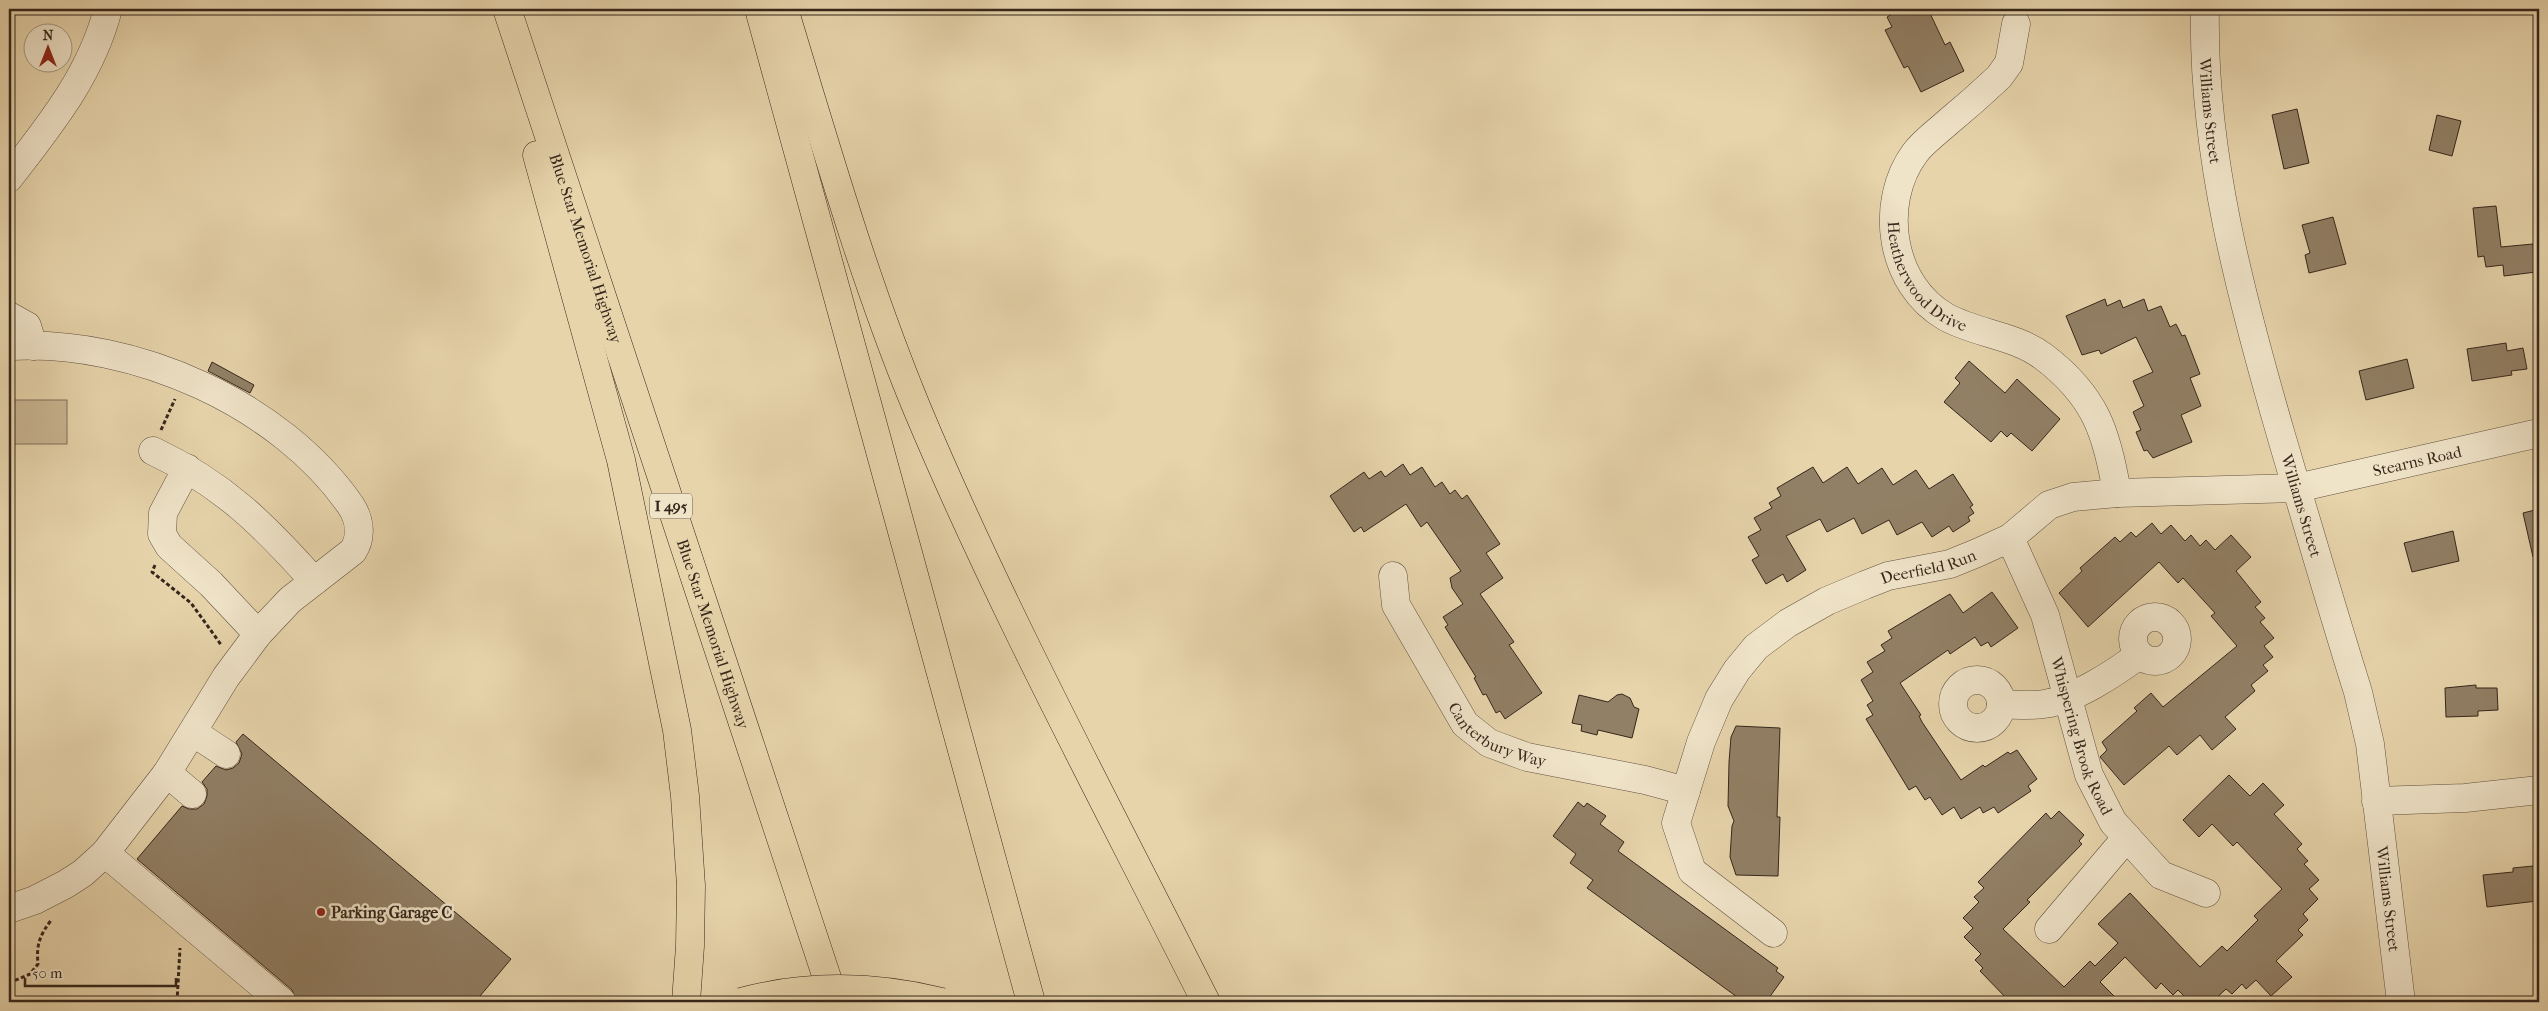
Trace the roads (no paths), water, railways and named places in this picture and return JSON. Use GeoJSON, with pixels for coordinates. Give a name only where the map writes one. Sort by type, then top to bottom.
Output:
{"type":"FeatureCollection","features":[{"type":"Feature","properties":{"kind":"highway"},"geometry":{"type":"LineString","coordinates":[[496,9],[621,460],[671,698],[682,764],[690,858],[690,946],[686,1002]]}},
{"type":"Feature","properties":{"kind":"highway","name":"Blue Star Memorial Highway"},"geometry":{"type":"LineString","coordinates":[[507,9],[835,1002]]}},
{"type":"Feature","properties":{"kind":"highway"},"geometry":{"type":"LineString","coordinates":[[759,9],[1031,1002]]}},
{"type":"Feature","properties":{"kind":"highway"},"geometry":{"type":"LineString","coordinates":[[784,9],[881,314],[921,417],[1005,602],[1206,1002]]}},
{"type":"Feature","properties":{"kind":"highway"},"geometry":{"type":"LineString","coordinates":[[741,1002],[804,991],[842,989],[889,992],[942,1002]]}},
{"type":"Feature","properties":{"kind":"street"},"geometry":{"type":"LineString","coordinates":[[9,178],[76,88],[94,51],[108,9]]}},
{"type":"Feature","properties":{"kind":"street","name":"Williams Street"},"geometry":{"type":"LineString","coordinates":[[2205,9],[2206,82],[2223,200],[2252,333],[2296,488],[2358,692],[2370,744],[2401,1002]]}},
{"type":"Feature","properties":{"kind":"street","name":"Heatherwood Drive"},"geometry":{"type":"LineString","coordinates":[[2016,24],[2009,63],[1999,77],[1915,153],[1903,175],[1894,206],[1893,232],[1902,267],[1929,304],[1946,317],[2016,341],[2043,357],[2075,387],[2097,416],[2110,449],[2117,493]]}},
{"type":"Feature","properties":{"kind":"street"},"geometry":{"type":"LineString","coordinates":[[9,316],[27,326],[22,346],[97,353],[154,367],[184,378],[237,404],[280,433],[323,470],[352,506],[358,520],[357,545],[348,556],[282,608],[258,634],[226,677],[194,733],[167,773],[105,852],[83,873],[66,884],[40,898],[9,909]]}},
{"type":"Feature","properties":{"kind":"street","name":"Stearns Road"},"geometry":{"type":"LineString","coordinates":[[2296,488],[2539,433]]}},
{"type":"Feature","properties":{"kind":"street"},"geometry":{"type":"LineString","coordinates":[[153,451],[187,468],[222,490],[255,517],[314,581]]}},
{"type":"Feature","properties":{"kind":"street"},"geometry":{"type":"LineString","coordinates":[[187,468],[163,513],[162,534],[168,546],[211,584],[258,634]]}},
{"type":"Feature","properties":{"kind":"street","name":"Deerfield Run"},"geometry":{"type":"LineString","coordinates":[[1773,933],[1692,871],[1676,823],[1701,742],[1719,699],[1737,670],[1764,641],[1804,614],[1865,584],[1888,576],[1950,564],[2010,538],[2049,505],[2072,497],[2117,493],[2296,488]]}},
{"type":"Feature","properties":{"kind":"street","name":"Whispering Brook Road"},"geometry":{"type":"LineString","coordinates":[[2010,538],[2045,615],[2089,775],[2113,822],[2161,875],[2206,893]]}},
{"type":"Feature","properties":{"kind":"street","name":"Canterbury Way"},"geometry":{"type":"LineString","coordinates":[[1393,576],[1396,605],[1465,724],[1489,743],[1527,757],[1645,780],[1686,791]]}},
{"type":"Feature","properties":{"kind":"street"},"geometry":{"type":"LineString","coordinates":[[2001,704],[2045,704],[2068,696],[2121,668],[2140,655]]}},
{"type":"Feature","properties":{"kind":"street"},"geometry":{"type":"LineString","coordinates":[[194,733],[226,754]]}},
{"type":"Feature","properties":{"kind":"street"},"geometry":{"type":"LineString","coordinates":[[167,773],[192,794]]}},
{"type":"Feature","properties":{"kind":"street"},"geometry":{"type":"LineString","coordinates":[[2376,801],[2464,798],[2539,790]]}},
{"type":"Feature","properties":{"kind":"street"},"geometry":{"type":"LineString","coordinates":[[2049,929],[2127,837]]}},
{"type":"Feature","properties":{"kind":"street"},"geometry":{"type":"LineString","coordinates":[[105,852],[282,1002]]}},
{"type":"Feature","properties":{"kind":"place","name":"Parking Garage C"},"geometry":{"type":"Point","coordinates":[321,912]}}]}
